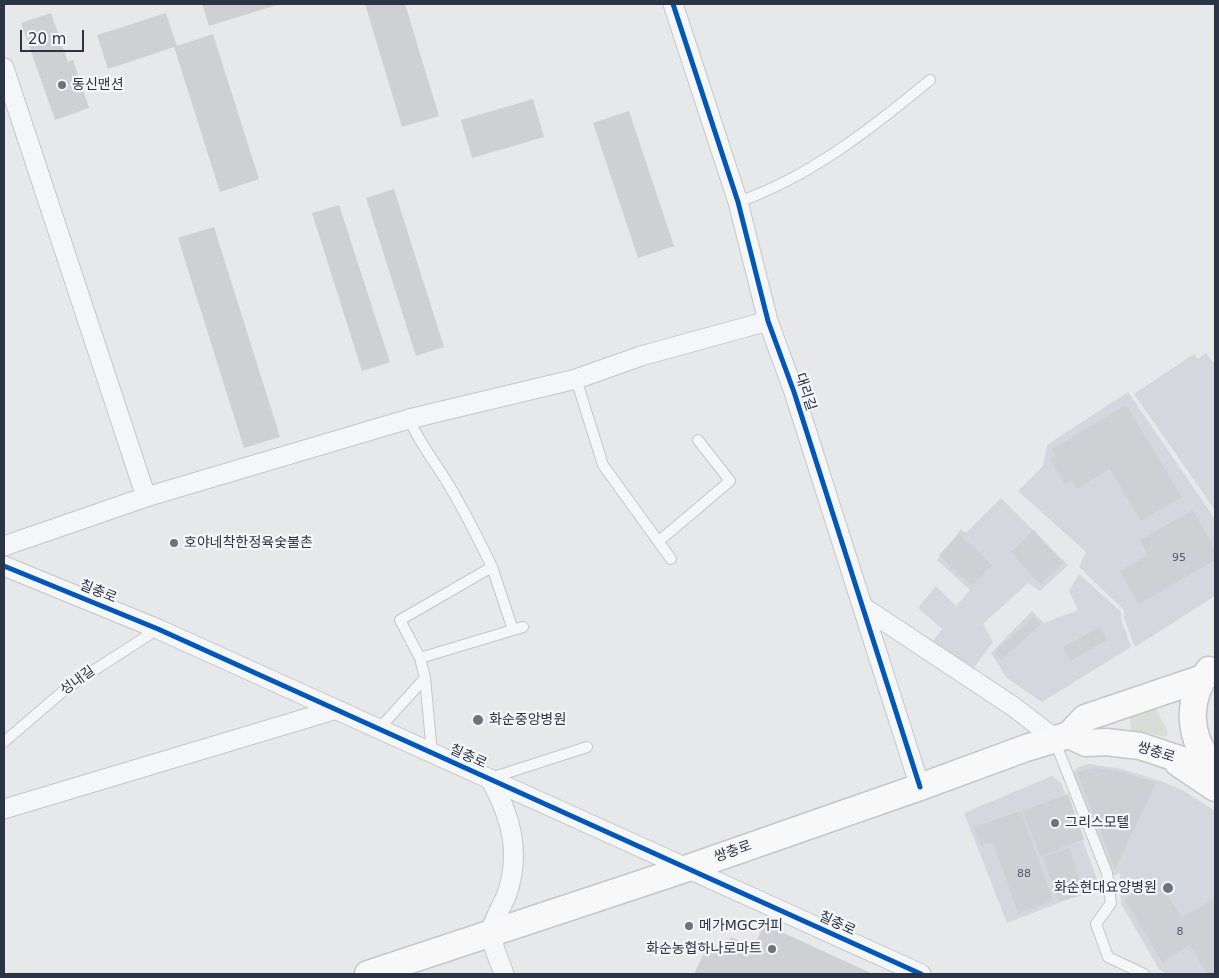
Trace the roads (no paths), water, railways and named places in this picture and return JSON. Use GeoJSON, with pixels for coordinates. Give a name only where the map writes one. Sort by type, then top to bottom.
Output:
{"type":"FeatureCollection","features":[{"type":"Feature","properties":{"kind":"main road","name":"쌍충로"},"geometry":{"type":"LineString","coordinates":[[368,974],[688,868],[920,787],[1062,736],[1086,718],[1206,676]]}},
{"type":"Feature","properties":{"kind":"main road"},"geometry":{"type":"LineString","coordinates":[[1206,676],[1194,699],[1193,726],[1202,751],[1215,773]]}},
{"type":"Feature","properties":{"kind":"main road","name":"쌍충로"},"geometry":{"type":"LineString","coordinates":[[1062,736],[1086,743],[1106,742],[1140,746],[1215,773]]}},
{"type":"Feature","properties":{"kind":"street","name":"대리길"},"geometry":{"type":"LineString","coordinates":[[673,4],[738,202],[768,321],[796,400],[920,787]]}},
{"type":"Feature","properties":{"kind":"street"},"geometry":{"type":"LineString","coordinates":[[4,68],[146,497]]}},
{"type":"Feature","properties":{"kind":"street"},"geometry":{"type":"LineString","coordinates":[[4,546],[146,497],[409,419],[576,379],[641,356],[768,321]]}},
{"type":"Feature","properties":{"kind":"street","name":"칠충로"},"geometry":{"type":"LineString","coordinates":[[4,566],[158,629],[921,974]]}},
{"type":"Feature","properties":{"kind":"street"},"geometry":{"type":"LineString","coordinates":[[863,607],[1014,708],[1062,736]]}},
{"type":"Feature","properties":{"kind":"street"},"geometry":{"type":"LineString","coordinates":[[4,810],[334,710]]}},
{"type":"Feature","properties":{"kind":"street"},"geometry":{"type":"LineString","coordinates":[[490,779],[504,805],[514,846],[512,877],[491,932],[504,974]]}},
{"type":"Feature","properties":{"kind":"lane"},"geometry":{"type":"LineString","coordinates":[[738,202],[762,193],[847,144],[930,80]]}},
{"type":"Feature","properties":{"kind":"lane"},"geometry":{"type":"LineString","coordinates":[[576,379],[603,465],[671,559]]}},
{"type":"Feature","properties":{"kind":"lane"},"geometry":{"type":"LineString","coordinates":[[409,419],[416,437],[433,458],[468,516],[492,567],[513,630]]}},
{"type":"Feature","properties":{"kind":"lane"},"geometry":{"type":"LineString","coordinates":[[659,541],[730,481],[698,440]]}},
{"type":"Feature","properties":{"kind":"lane"},"geometry":{"type":"LineString","coordinates":[[432,753],[425,678],[420,658],[400,620],[492,567]]}},
{"type":"Feature","properties":{"kind":"lane"},"geometry":{"type":"LineString","coordinates":[[420,658],[523,627]]}},
{"type":"Feature","properties":{"kind":"lane","name":"성내길"},"geometry":{"type":"LineString","coordinates":[[4,742],[68,687],[158,629]]}},
{"type":"Feature","properties":{"kind":"lane"},"geometry":{"type":"LineString","coordinates":[[378,730],[425,678]]}},
{"type":"Feature","properties":{"kind":"lane"},"geometry":{"type":"LineString","coordinates":[[1062,736],[1107,872],[1111,903],[1096,924],[1108,957],[1144,974]]}},
{"type":"Feature","properties":{"kind":"lane"},"geometry":{"type":"LineString","coordinates":[[490,779],[587,747]]}},
{"type":"Feature","properties":{"kind":"place","name":"동신맨션"},"geometry":{"type":"Point","coordinates":[62,85]}},
{"type":"Feature","properties":{"kind":"place","name":"호야네착한정육숯불촌"},"geometry":{"type":"Point","coordinates":[174,543]}},
{"type":"Feature","properties":{"kind":"place","name":"화순중앙병원"},"geometry":{"type":"Point","coordinates":[478,720]}},
{"type":"Feature","properties":{"kind":"place","name":"그리스모텔"},"geometry":{"type":"Point","coordinates":[1055,823]}},
{"type":"Feature","properties":{"kind":"place","name":"화순현대요양병원"},"geometry":{"type":"Point","coordinates":[1168,888]}},
{"type":"Feature","properties":{"kind":"place","name":"메가MGC커피"},"geometry":{"type":"Point","coordinates":[689,926]}},
{"type":"Feature","properties":{"kind":"place","name":"화순농협하나로마트"},"geometry":{"type":"Point","coordinates":[772,949]}}]}
